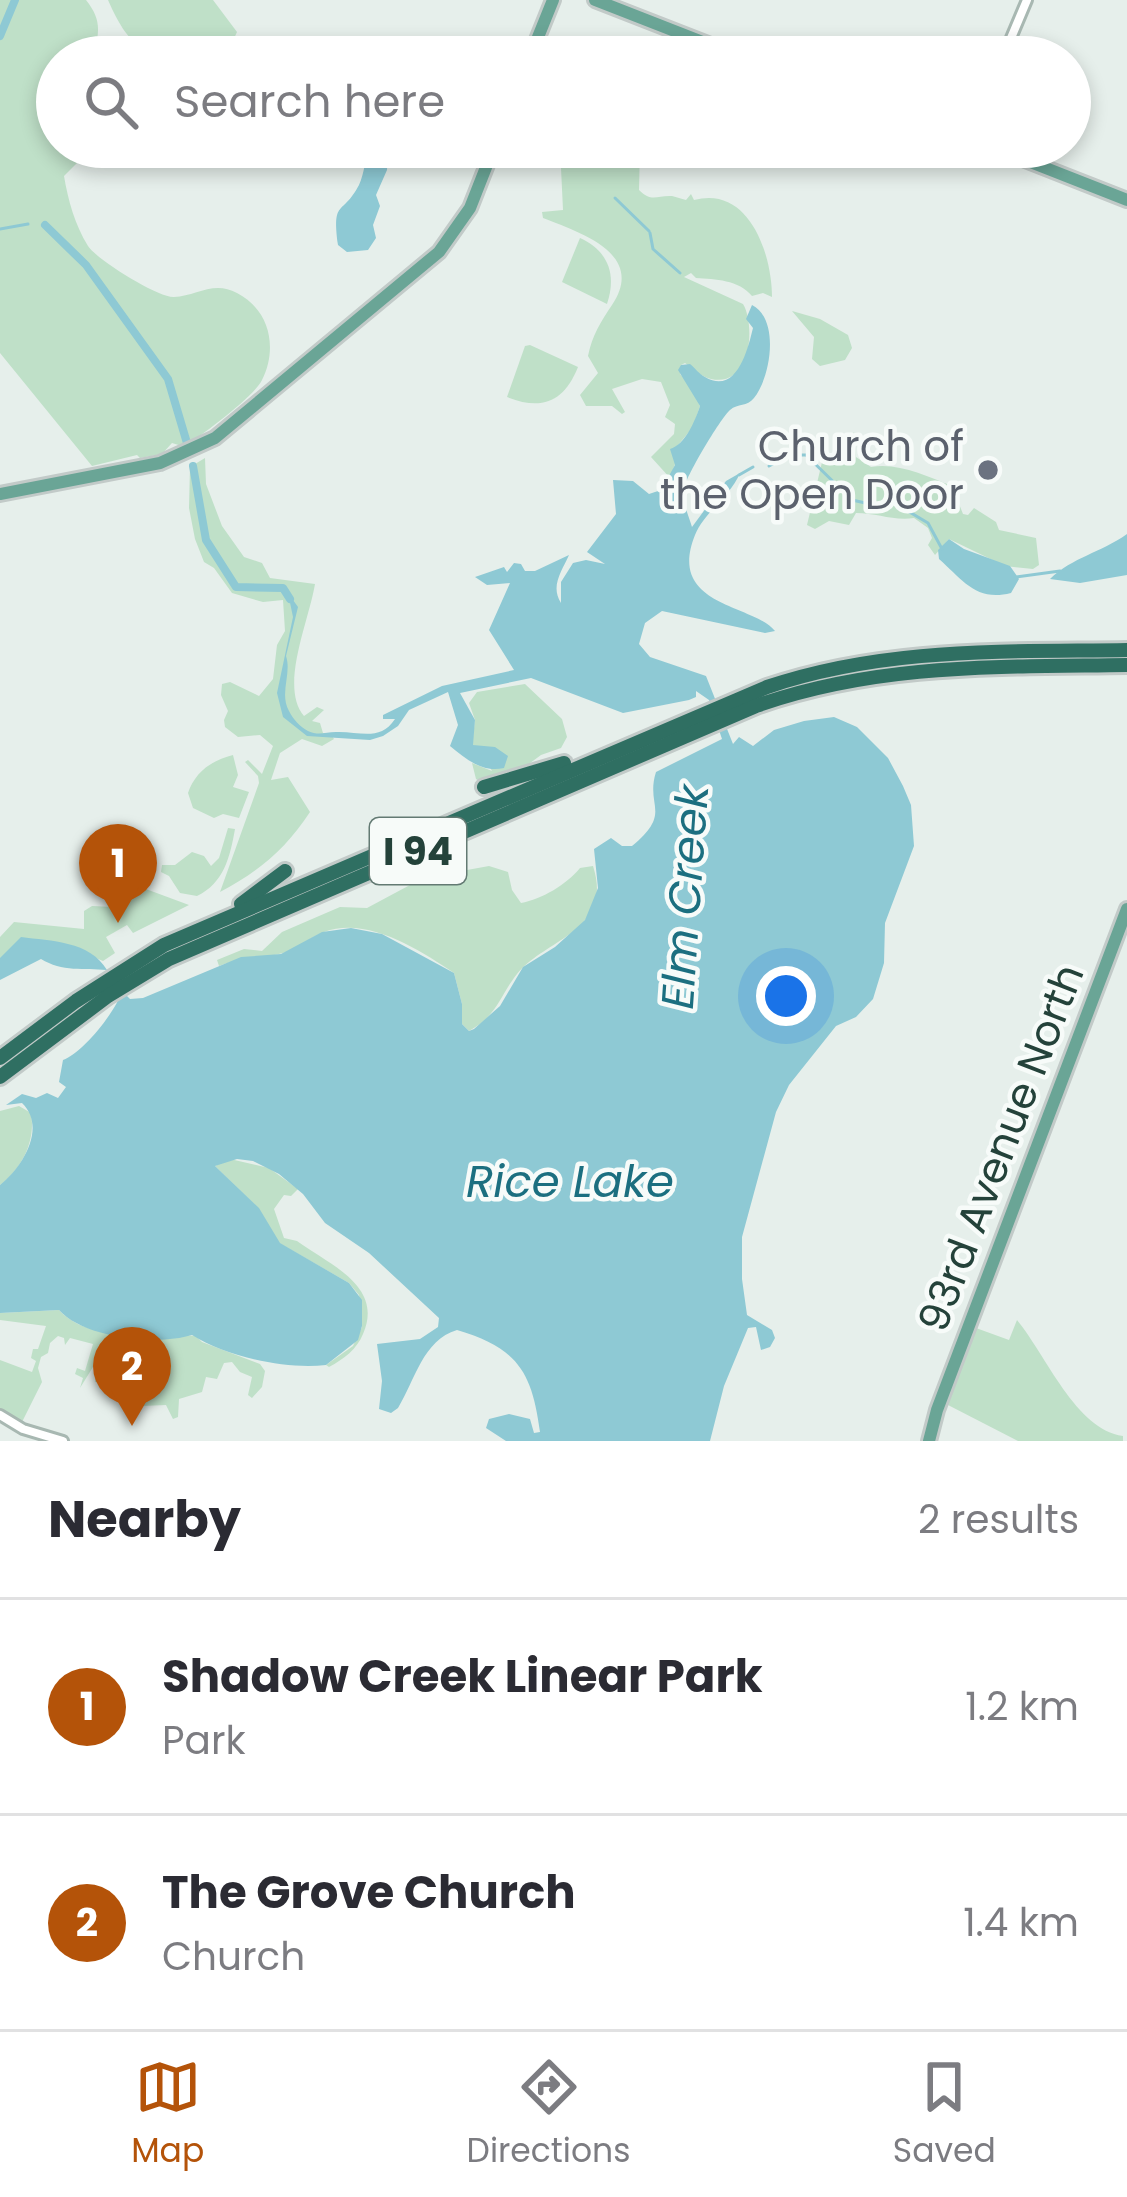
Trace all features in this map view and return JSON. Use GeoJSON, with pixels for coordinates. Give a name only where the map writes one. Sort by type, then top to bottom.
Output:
{"type":"FeatureCollection","features":[{"type":"Feature","properties":{"kind":"highway","name":"I 94"},"geometry":{"type":"LineString","coordinates":[[734,710],[808,674],[879,659],[1127,648]]}},
{"type":"Feature","properties":{"kind":"highway","name":"I 94"},"geometry":{"type":"LineString","coordinates":[[0,1078],[164,945],[638,740],[827,684],[914,670],[1127,664]]}},
{"type":"Feature","properties":{"kind":"highway","name":"I 94"},"geometry":{"type":"LineString","coordinates":[[124,977],[709,718]]}},
{"type":"Feature","properties":{"kind":"highway"},"geometry":{"type":"LineString","coordinates":[[484,788],[638,740]]}},
{"type":"Feature","properties":{"kind":"highway"},"geometry":{"type":"LineString","coordinates":[[164,945],[248,900],[285,871]]}},
{"type":"Feature","properties":{"kind":"highway","name":"I 94"},"geometry":{"type":"LineString","coordinates":[[0,1058],[76,1001],[104,990]]}},
{"type":"Feature","properties":{"kind":"highway"},"geometry":{"type":"LineString","coordinates":[[0,1047],[76,1001]]}},
{"type":"Feature","properties":{"kind":"main road"},"geometry":{"type":"LineString","coordinates":[[538,36],[553,0]]}},
{"type":"Feature","properties":{"kind":"main road"},"geometry":{"type":"LineString","coordinates":[[595,0],[687,36]]}},
{"type":"Feature","properties":{"kind":"main road"},"geometry":{"type":"LineString","coordinates":[[0,494],[160,463],[215,438],[439,252],[470,208],[486,168]]}},
{"type":"Feature","properties":{"kind":"main road"},"geometry":{"type":"LineString","coordinates":[[1050,168],[1127,196]]}},
{"type":"Feature","properties":{"kind":"main road"},"geometry":{"type":"LineString","coordinates":[[1061,168],[1127,196]]}},
{"type":"Feature","properties":{"kind":"main road","name":"93rd Avenue North"},"geometry":{"type":"LineString","coordinates":[[925,1441],[1127,909]]}},
{"type":"Feature","properties":{"kind":"street"},"geometry":{"type":"LineString","coordinates":[[1012,36],[1027,0]]}},
{"type":"Feature","properties":{"kind":"street"},"geometry":{"type":"LineString","coordinates":[[0,1415],[23,1429],[64,1441]]}},
{"type":"Feature","properties":{"kind":"green space"},"geometry":{"type":"Polygon","coordinates":[[[0,0],[86,0],[96,18],[97,36],[36,36],[36,168],[72,168],[64,176],[79,230],[93,252],[115,268],[166,296],[213,288],[229,289],[248,300],[268,331],[267,368],[257,388],[185,447],[172,443],[162,454],[92,466],[0,353],[0,0]]]}},
{"type":"Feature","properties":{"kind":"green space"},"geometry":{"type":"Polygon","coordinates":[[[108,0],[213,0],[237,32],[235,36],[129,36],[108,0]]]}},
{"type":"Feature","properties":{"kind":"green space"},"geometry":{"type":"Polygon","coordinates":[[[561,168],[640,168],[639,190],[644,194],[686,200],[691,194],[694,200],[713,198],[729,203],[743,213],[762,243],[772,297],[752,296],[734,284],[696,278],[691,273],[684,277],[743,304],[749,338],[743,364],[725,379],[708,378],[681,365],[680,374],[700,406],[693,427],[674,450],[670,478],[651,457],[674,434],[675,424],[665,417],[670,405],[661,382],[642,379],[612,389],[622,414],[612,406],[586,406],[580,395],[598,373],[588,356],[621,287],[621,271],[604,247],[543,218],[542,212],[563,210],[561,168]]]}},
{"type":"Feature","properties":{"kind":"green space"},"geometry":{"type":"Polygon","coordinates":[[[580,238],[608,265],[607,304],[562,282],[580,238]]]}},
{"type":"Feature","properties":{"kind":"green space"},"geometry":{"type":"Polygon","coordinates":[[[792,311],[820,319],[848,335],[852,348],[845,360],[820,366],[812,359],[814,337],[792,311]]]}},
{"type":"Feature","properties":{"kind":"green space"},"geometry":{"type":"Polygon","coordinates":[[[525,346],[578,367],[559,396],[541,403],[507,397],[525,346]]]}},
{"type":"Feature","properties":{"kind":"green space"},"geometry":{"type":"Polygon","coordinates":[[[854,432],[856,457],[871,467],[901,468],[952,486],[963,514],[974,508],[996,522],[999,530],[1036,538],[1039,565],[1033,569],[1005,566],[949,539],[935,555],[928,545],[932,538],[928,528],[914,518],[856,513],[849,525],[829,521],[815,529],[807,525],[823,458],[835,456],[838,446],[847,451],[854,432]]]}},
{"type":"Feature","properties":{"kind":"green space"},"geometry":{"type":"Polygon","coordinates":[[[205,458],[206,484],[222,526],[244,557],[262,563],[270,578],[315,584],[294,688],[304,716],[317,707],[324,710],[312,721],[334,739],[322,746],[302,739],[280,753],[271,780],[288,777],[310,812],[270,858],[220,892],[259,783],[245,762],[262,774],[273,746],[260,735],[238,737],[225,727],[228,711],[222,684],[230,682],[259,696],[273,679],[277,645],[285,631],[283,600],[263,602],[232,593],[204,562],[189,508],[190,467],[205,458]]]}},
{"type":"Feature","properties":{"kind":"green space"},"geometry":{"type":"Polygon","coordinates":[[[525,684],[562,719],[567,737],[561,748],[522,769],[514,768],[497,780],[476,779],[472,763],[492,771],[479,747],[472,745],[475,720],[469,703],[477,692],[525,684]]]}},
{"type":"Feature","properties":{"kind":"green space"},"geometry":{"type":"Polygon","coordinates":[[[233,755],[238,775],[233,787],[249,792],[239,818],[223,814],[214,818],[193,808],[188,793],[195,779],[211,764],[233,755]]]}},
{"type":"Feature","properties":{"kind":"green space"},"geometry":{"type":"Polygon","coordinates":[[[228,828],[235,829],[220,876],[197,896],[180,893],[161,872],[162,865],[175,865],[192,852],[204,856],[211,866],[219,858],[228,828]]]}},
{"type":"Feature","properties":{"kind":"green space"},"geometry":{"type":"Polygon","coordinates":[[[489,866],[508,872],[521,903],[553,890],[580,868],[593,866],[597,888],[586,919],[529,962],[492,1012],[469,1031],[462,1024],[454,973],[375,932],[341,928],[283,953],[219,966],[217,960],[244,949],[262,951],[282,932],[340,907],[367,908],[423,878],[489,866]]]}},
{"type":"Feature","properties":{"kind":"green space"},"geometry":{"type":"Polygon","coordinates":[[[127,882],[189,905],[133,933],[127,925],[106,937],[115,953],[103,961],[74,949],[0,965],[0,937],[14,922],[84,929],[84,911],[92,906],[113,907],[127,882]]]}},
{"type":"Feature","properties":{"kind":"green space"},"geometry":{"type":"Polygon","coordinates":[[[19,1106],[31,1113],[29,1144],[15,1171],[0,1185],[0,1111],[19,1106]]]}},
{"type":"Feature","properties":{"kind":"green space"},"geometry":{"type":"Polygon","coordinates":[[[230,1159],[269,1168],[298,1189],[291,1196],[284,1195],[274,1209],[284,1238],[297,1241],[338,1268],[360,1290],[368,1317],[360,1339],[349,1353],[329,1367],[326,1365],[353,1346],[362,1327],[359,1295],[349,1283],[279,1243],[258,1208],[215,1166],[230,1159]]]}},
{"type":"Feature","properties":{"kind":"green space"},"geometry":{"type":"Polygon","coordinates":[[[59,1310],[72,1321],[105,1332],[196,1336],[260,1364],[265,1371],[262,1387],[252,1398],[248,1395],[252,1377],[232,1362],[224,1363],[217,1379],[206,1377],[202,1392],[179,1399],[178,1417],[173,1419],[166,1405],[142,1406],[139,1414],[132,1412],[134,1404],[115,1399],[112,1391],[118,1381],[95,1382],[100,1349],[134,1352],[127,1377],[141,1371],[156,1346],[99,1345],[80,1388],[83,1378],[75,1374],[77,1368],[85,1371],[93,1344],[70,1338],[65,1345],[58,1336],[41,1357],[42,1382],[22,1422],[0,1409],[0,1360],[32,1372],[33,1349],[38,1349],[46,1326],[0,1320],[0,1313],[59,1310]]]}},
{"type":"Feature","properties":{"kind":"green space"},"geometry":{"type":"Polygon","coordinates":[[[1017,1320],[1076,1406],[1106,1431],[1123,1436],[1123,1441],[1018,1441],[948,1405],[976,1328],[1009,1340],[1017,1320]]]}},
{"type":"Feature","properties":{"kind":"water"},"geometry":{"type":"Polygon","coordinates":[[[387,168],[376,195],[380,206],[373,225],[376,238],[368,250],[347,252],[338,245],[338,214],[363,171],[387,168]]]}},
{"type":"Feature","properties":{"kind":"water","name":"Rice Lake"},"geometry":{"type":"Polygon","coordinates":[[[752,305],[767,322],[770,349],[765,377],[754,398],[730,410],[719,425],[683,495],[692,527],[726,481],[740,473],[695,535],[689,559],[692,577],[716,600],[775,631],[765,633],[662,611],[645,623],[639,644],[650,657],[706,676],[733,744],[739,737],[753,746],[774,730],[804,721],[834,717],[857,727],[888,758],[903,786],[911,805],[914,846],[885,923],[884,963],[873,999],[856,1017],[836,1026],[789,1085],[776,1112],[742,1237],[747,1315],[772,1330],[775,1338],[761,1350],[756,1327],[748,1328],[724,1386],[710,1441],[506,1441],[486,1428],[489,1419],[509,1414],[530,1419],[534,1433],[540,1432],[526,1378],[508,1354],[457,1330],[428,1352],[398,1408],[391,1413],[379,1409],[382,1381],[377,1344],[420,1339],[438,1327],[439,1318],[369,1253],[325,1223],[303,1194],[253,1161],[237,1159],[215,1166],[259,1208],[280,1243],[349,1283],[362,1300],[358,1340],[326,1365],[256,1360],[192,1335],[160,1340],[121,1337],[85,1327],[59,1310],[0,1313],[0,1185],[17,1168],[32,1135],[29,1113],[22,1103],[6,1105],[22,1094],[36,1098],[47,1093],[58,1098],[66,1087],[59,1082],[63,1060],[98,1030],[122,991],[130,999],[143,998],[241,957],[281,954],[322,932],[351,928],[382,934],[454,973],[462,1024],[469,1031],[474,1029],[500,1006],[523,967],[585,920],[598,888],[594,849],[611,838],[632,846],[652,825],[656,772],[722,739],[709,700],[696,691],[696,697],[689,700],[623,713],[531,678],[460,693],[475,720],[473,745],[495,747],[508,756],[504,768],[489,768],[450,746],[458,725],[448,692],[409,710],[398,726],[370,740],[307,736],[283,717],[277,693],[293,617],[288,593],[298,607],[286,656],[286,704],[297,722],[312,732],[383,731],[395,719],[383,719],[383,715],[442,686],[514,670],[489,630],[510,583],[487,585],[475,577],[504,567],[507,572],[514,563],[535,571],[569,555],[557,585],[561,603],[561,582],[573,563],[605,564],[587,552],[616,514],[613,480],[633,481],[649,494],[661,490],[675,465],[670,449],[685,438],[700,406],[678,370],[690,364],[716,381],[733,375],[751,337],[753,328],[746,319],[752,305]]]}},
{"type":"Feature","properties":{"kind":"water"},"geometry":{"type":"Polygon","coordinates":[[[1127,534],[1127,575],[1080,583],[1050,579],[1068,565],[1127,534]]]}},
{"type":"Feature","properties":{"kind":"water"},"geometry":{"type":"Polygon","coordinates":[[[949,539],[1010,566],[1019,579],[1011,593],[979,592],[963,581],[939,559],[938,550],[949,539]]]}},
{"type":"Feature","properties":{"kind":"water"},"geometry":{"type":"Polygon","coordinates":[[[21,937],[80,948],[107,970],[65,968],[41,959],[0,980],[0,958],[21,937]]]}},
{"type":"Feature","properties":{"kind":"waterway","name":"Elm Creek"},"geometry":{"type":"LineString","coordinates":[[0,36],[15,0]]}},
{"type":"Feature","properties":{"kind":"waterway"},"geometry":{"type":"LineString","coordinates":[[615,198],[649,231]]}},
{"type":"Feature","properties":{"kind":"waterway"},"geometry":{"type":"LineString","coordinates":[[0,229],[28,224]]}},
{"type":"Feature","properties":{"kind":"waterway","name":"Elm Creek"},"geometry":{"type":"LineString","coordinates":[[45,225],[86,265],[168,379],[187,443]]}},
{"type":"Feature","properties":{"kind":"waterway"},"geometry":{"type":"LineString","coordinates":[[650,233],[653,249],[680,273]]}},
{"type":"Feature","properties":{"kind":"waterway"},"geometry":{"type":"LineString","coordinates":[[769,466],[790,455],[806,455],[852,500],[879,506]]}},
{"type":"Feature","properties":{"kind":"waterway","name":"Elm Creek"},"geometry":{"type":"LineString","coordinates":[[193,466],[206,540],[236,587],[283,588],[290,599]]}},
{"type":"Feature","properties":{"kind":"waterway"},"geometry":{"type":"LineString","coordinates":[[739,475],[753,467]]}},
{"type":"Feature","properties":{"kind":"waterway"},"geometry":{"type":"LineString","coordinates":[[896,504],[928,523],[942,549]]}},
{"type":"Feature","properties":{"kind":"waterway"},"geometry":{"type":"LineString","coordinates":[[1016,577],[1060,571]]}},
{"type":"Feature","properties":{"kind":"place","name":"Church of the Open Door"},"geometry":{"type":"Point","coordinates":[988,470]}},
{"type":"Feature","properties":{"kind":"place","name":"Shadow Creek Linear Park"},"geometry":{"type":"Point","coordinates":[118,923]}},
{"type":"Feature","properties":{"kind":"place","name":"The Grove Church"},"geometry":{"type":"Point","coordinates":[132,1426]}}]}
